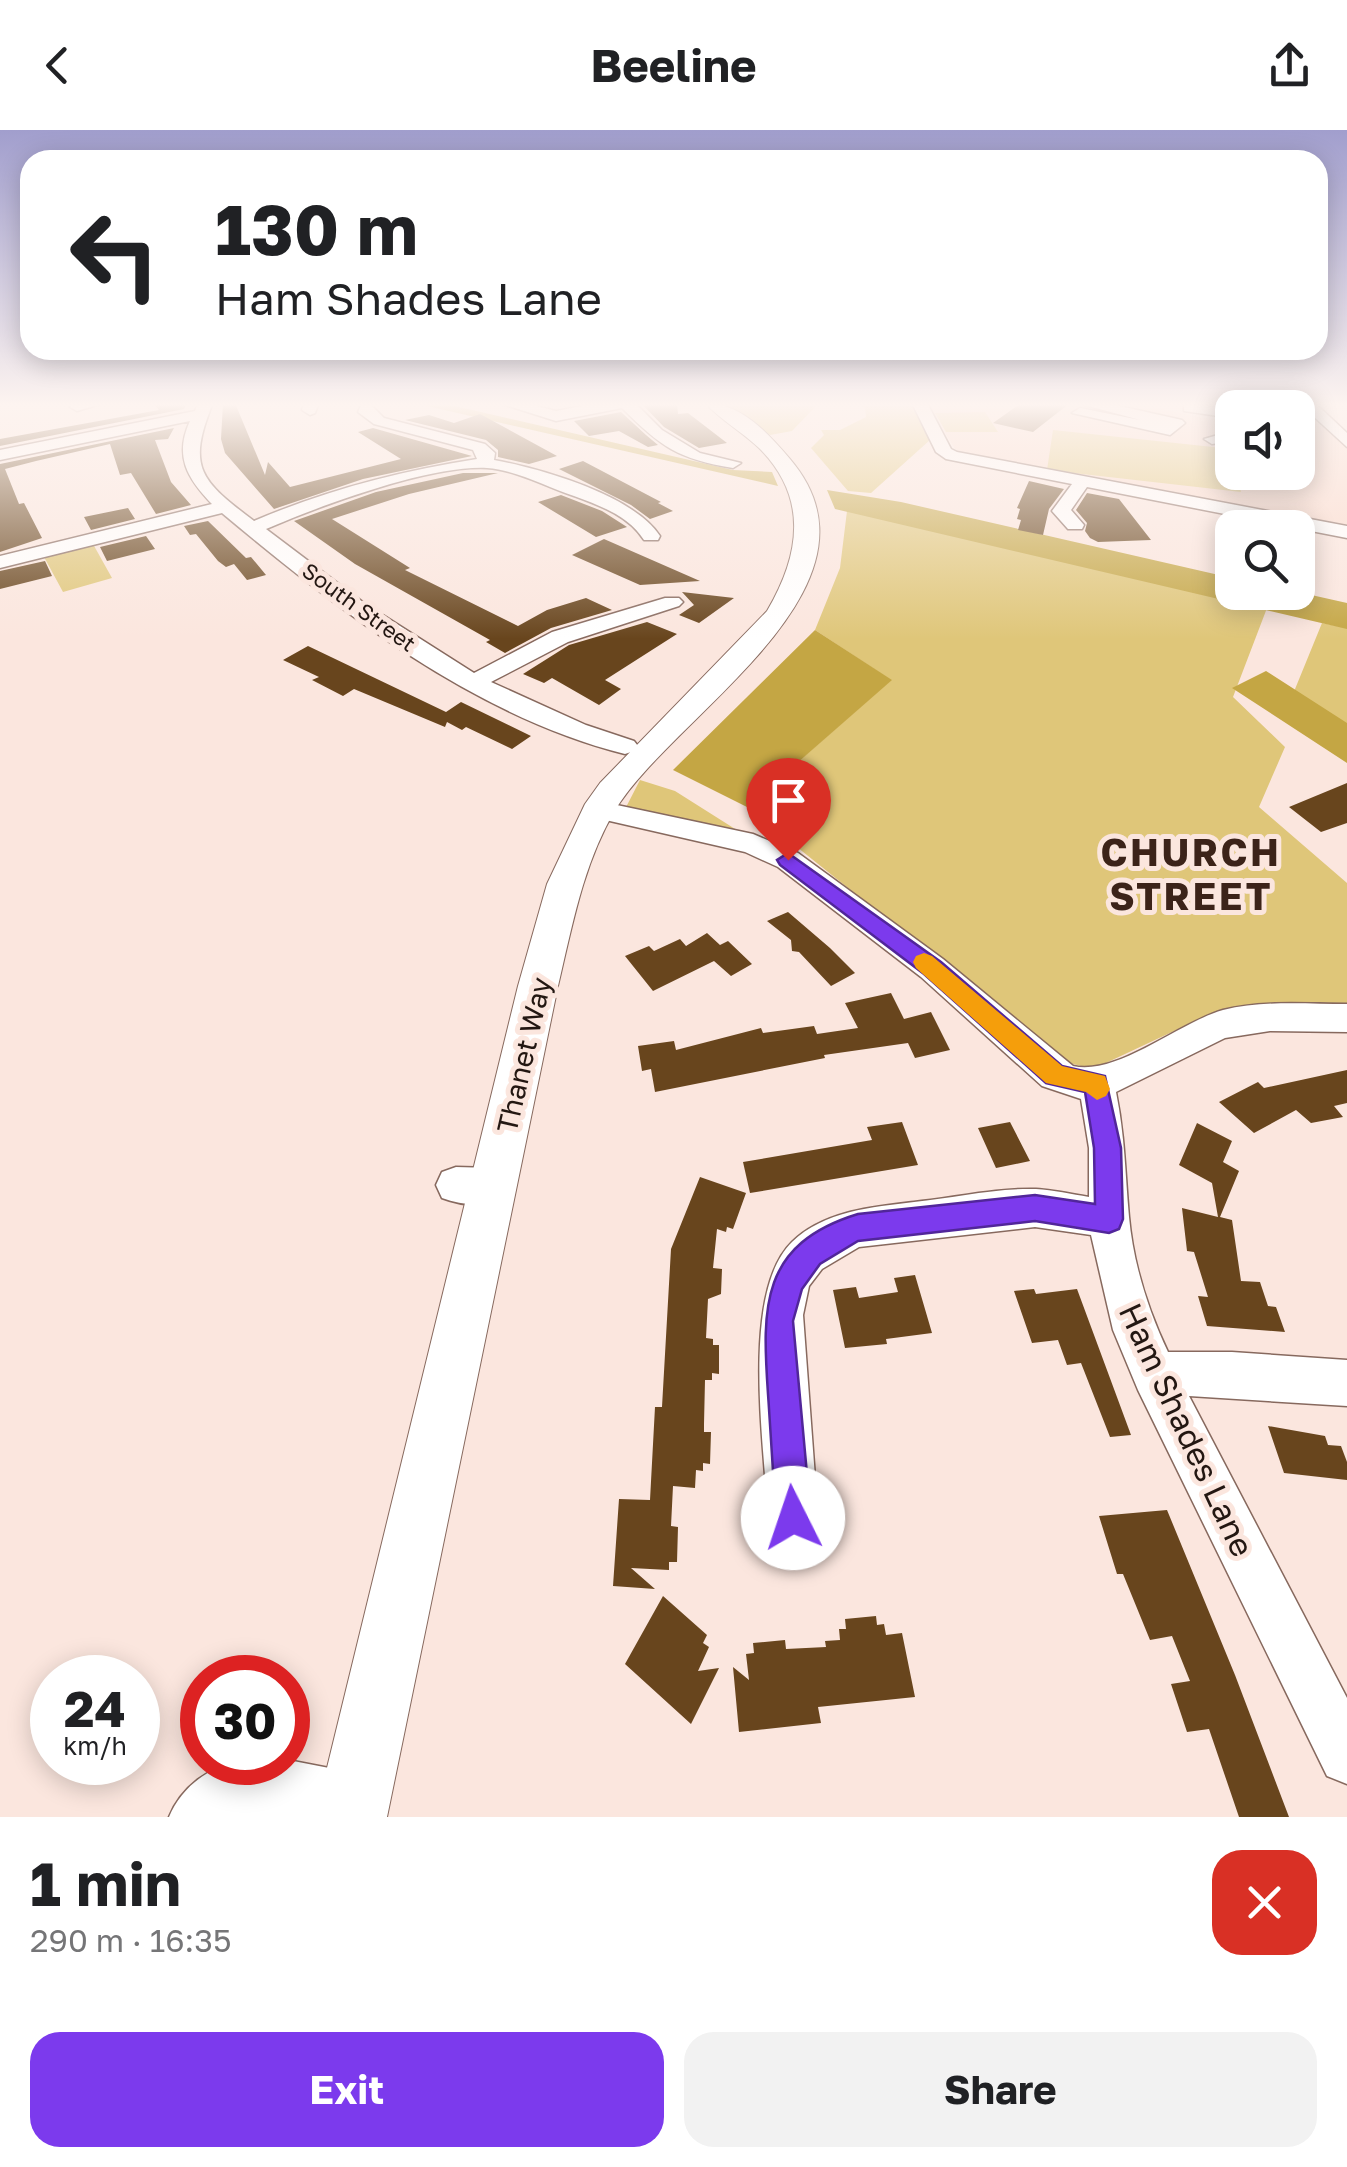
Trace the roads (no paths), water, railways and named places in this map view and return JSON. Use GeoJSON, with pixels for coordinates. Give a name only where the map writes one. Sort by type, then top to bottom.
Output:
{"type":"FeatureCollection","features":[{"type":"Feature","properties":{"kind":"main road","name":"Thanet Way"},"geometry":{"type":"LineString","coordinates":[[353,1810],[474,1186],[570,872],[598,810],[638,759],[758,639],[786,603],[810,537],[806,505],[797,482]]}},
{"type":"Feature","properties":{"kind":"street","name":"South Street"},"geometry":{"type":"LineString","coordinates":[[205,482],[252,528],[365,616],[474,682],[546,718],[620,739]]}},
{"type":"Feature","properties":{"kind":"street"},"geometry":{"type":"LineString","coordinates":[[252,528],[307,505],[387,482]]}},
{"type":"Feature","properties":{"kind":"street"},"geometry":{"type":"LineString","coordinates":[[550,482],[604,501],[642,522],[651,536]]}},
{"type":"Feature","properties":{"kind":"street"},"geometry":{"type":"LineString","coordinates":[[1102,523],[1076,524],[1061,511],[1082,482],[1347,532]]}},
{"type":"Feature","properties":{"kind":"street"},"geometry":{"type":"LineString","coordinates":[[0,562],[227,506]]}},
{"type":"Feature","properties":{"kind":"street"},"geometry":{"type":"LineString","coordinates":[[1055,534],[1071,536],[1076,524]]}},
{"type":"Feature","properties":{"kind":"street"},"geometry":{"type":"LineString","coordinates":[[474,682],[560,637],[654,603]]}},
{"type":"Feature","properties":{"kind":"street"},"geometry":{"type":"LineString","coordinates":[[598,810],[753,844],[788,860],[932,968],[1055,1075],[1096,1084],[1190,1035],[1226,1023],[1269,1018],[1347,1018]]}},
{"type":"Feature","properties":{"kind":"street","name":"Ham Shades Lane"},"geometry":{"type":"LineString","coordinates":[[1096,1084],[1108,1148],[1109,1219],[1122,1294],[1154,1374],[1347,1756]]}},
{"type":"Feature","properties":{"kind":"street"},"geometry":{"type":"LineString","coordinates":[[793,1518],[778,1321],[789,1282],[810,1254],[841,1233],[858,1228],[1035,1208],[1109,1219]]}},
{"type":"Feature","properties":{"kind":"street"},"geometry":{"type":"LineString","coordinates":[[1154,1374],[1232,1374],[1347,1383]]}},
{"type":"Feature","properties":{"kind":"street"},"geometry":{"type":"LineString","coordinates":[[198,1817],[212,1802],[250,1785],[353,1810]]}},
{"type":"Feature","properties":{"kind":"district","name":"CHURCH STREET"},"geometry":{"type":"Point","coordinates":[1191,874]}}]}
